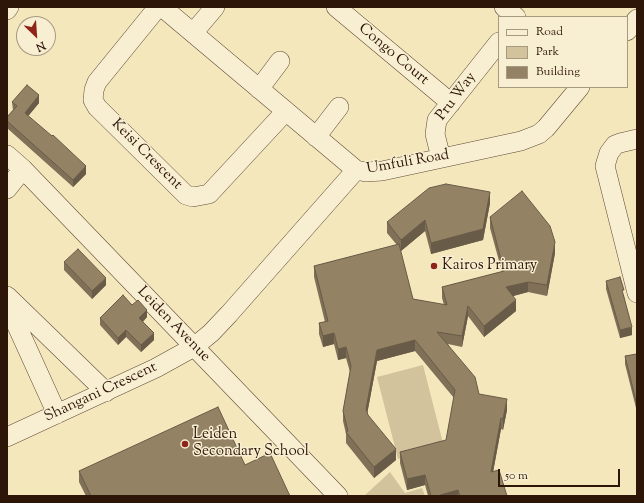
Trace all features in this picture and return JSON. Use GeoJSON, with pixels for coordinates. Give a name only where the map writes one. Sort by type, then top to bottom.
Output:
{"type":"FeatureCollection","features":[{"type":"Feature","properties":{"kind":"street","name":"Keisi Crescent"},"geometry":{"type":"LineString","coordinates":[[158,7],[97,82],[93,100],[97,107],[186,195],[193,197],[209,194],[286,112]]}},
{"type":"Feature","properties":{"kind":"street"},"geometry":{"type":"LineString","coordinates":[[162,7],[356,170]]}},
{"type":"Feature","properties":{"kind":"street"},"geometry":{"type":"LineString","coordinates":[[193,33],[214,7]]}},
{"type":"Feature","properties":{"kind":"street","name":"Congo Court"},"geometry":{"type":"LineString","coordinates":[[336,7],[451,103]]}},
{"type":"Feature","properties":{"kind":"street"},"geometry":{"type":"LineString","coordinates":[[504,7],[517,16]]}},
{"type":"Feature","properties":{"kind":"street"},"geometry":{"type":"LineString","coordinates":[[519,16],[527,7]]}},
{"type":"Feature","properties":{"kind":"street"},"geometry":{"type":"LineString","coordinates":[[628,30],[637,19]]}},
{"type":"Feature","properties":{"kind":"street","name":"Pru Way"},"geometry":{"type":"LineString","coordinates":[[441,158],[435,134],[437,120],[498,43]]}},
{"type":"Feature","properties":{"kind":"street"},"geometry":{"type":"LineString","coordinates":[[259,89],[280,61]]}},
{"type":"Feature","properties":{"kind":"street","name":"Umfuli Road"},"geometry":{"type":"LineString","coordinates":[[194,347],[211,333],[229,314],[356,170],[366,172],[382,171],[521,141],[536,136],[546,128],[579,88]]}},
{"type":"Feature","properties":{"kind":"street"},"geometry":{"type":"LineString","coordinates":[[316,137],[339,107]]}},
{"type":"Feature","properties":{"kind":"street"},"geometry":{"type":"LineString","coordinates":[[637,139],[615,145],[606,159],[606,166],[630,238],[637,293]]}},
{"type":"Feature","properties":{"kind":"street","name":"Leiden Avenue"},"geometry":{"type":"LineString","coordinates":[[7,155],[23,169],[338,496]]}},
{"type":"Feature","properties":{"kind":"street"},"geometry":{"type":"LineString","coordinates":[[7,189],[23,169]]}},
{"type":"Feature","properties":{"kind":"street"},"geometry":{"type":"LineString","coordinates":[[7,296],[106,392]]}},
{"type":"Feature","properties":{"kind":"street"},"geometry":{"type":"LineString","coordinates":[[7,304],[57,414]]}},
{"type":"Feature","properties":{"kind":"street","name":"Shangani Crescent"},"geometry":{"type":"LineString","coordinates":[[7,437],[156,368],[194,347]]}},
{"type":"Feature","properties":{"kind":"green space"},"geometry":{"type":"Polygon","coordinates":[[[423,365],[444,447],[398,459],[377,377],[423,365]]]}},
{"type":"Feature","properties":{"kind":"green space"},"geometry":{"type":"Polygon","coordinates":[[[390,472],[405,493],[422,488],[425,496],[364,496],[390,472]]]}},
{"type":"Feature","properties":{"kind":"building"},"geometry":{"type":"Polygon","coordinates":[[[27,85],[39,95],[25,113],[52,136],[53,135],[86,166],[73,180],[7,121],[7,117],[17,106],[12,102],[27,85]]]}},
{"type":"Feature","properties":{"kind":"building"},"geometry":{"type":"Polygon","coordinates":[[[446,184],[490,192],[483,229],[431,243],[425,220],[401,240],[387,222],[429,188],[446,184]]]}},
{"type":"Feature","properties":{"kind":"building"},"geometry":{"type":"Polygon","coordinates":[[[522,191],[550,226],[555,242],[547,285],[528,282],[506,287],[516,300],[484,326],[468,306],[462,336],[437,332],[475,377],[479,394],[507,399],[503,419],[501,418],[491,472],[499,470],[507,496],[460,496],[458,490],[437,496],[431,496],[425,475],[407,479],[400,452],[446,440],[455,390],[415,340],[377,350],[366,409],[368,415],[396,449],[374,467],[346,432],[348,431],[343,411],[351,366],[346,347],[338,349],[334,333],[323,336],[319,323],[328,321],[314,266],[399,244],[413,299],[447,305],[442,287],[504,271],[490,217],[522,191]]]}},
{"type":"Feature","properties":{"kind":"building"},"geometry":{"type":"Polygon","coordinates":[[[78,249],[106,278],[92,291],[64,262],[78,249]]]}},
{"type":"Feature","properties":{"kind":"building"},"geometry":{"type":"Polygon","coordinates":[[[620,277],[632,327],[620,330],[606,281],[620,277]]]}},
{"type":"Feature","properties":{"kind":"building"},"geometry":{"type":"Polygon","coordinates":[[[123,295],[132,305],[138,300],[147,310],[139,318],[154,333],[141,345],[126,330],[118,338],[100,318],[123,295]]]}},
{"type":"Feature","properties":{"kind":"building"},"geometry":{"type":"Polygon","coordinates":[[[637,354],[637,405],[625,356],[637,354]]]}},
{"type":"Feature","properties":{"kind":"building","name":"Leiden Secondary School"},"geometry":{"type":"Polygon","coordinates":[[[218,407],[245,465],[270,453],[290,496],[91,496],[79,471],[218,407]]]}},
{"type":"Feature","properties":{"kind":"place","name":"Kairos Primary"},"geometry":{"type":"Point","coordinates":[434,266]}},
{"type":"Feature","properties":{"kind":"place","name":"Leiden Secondary School"},"geometry":{"type":"Point","coordinates":[185,444]}}]}
